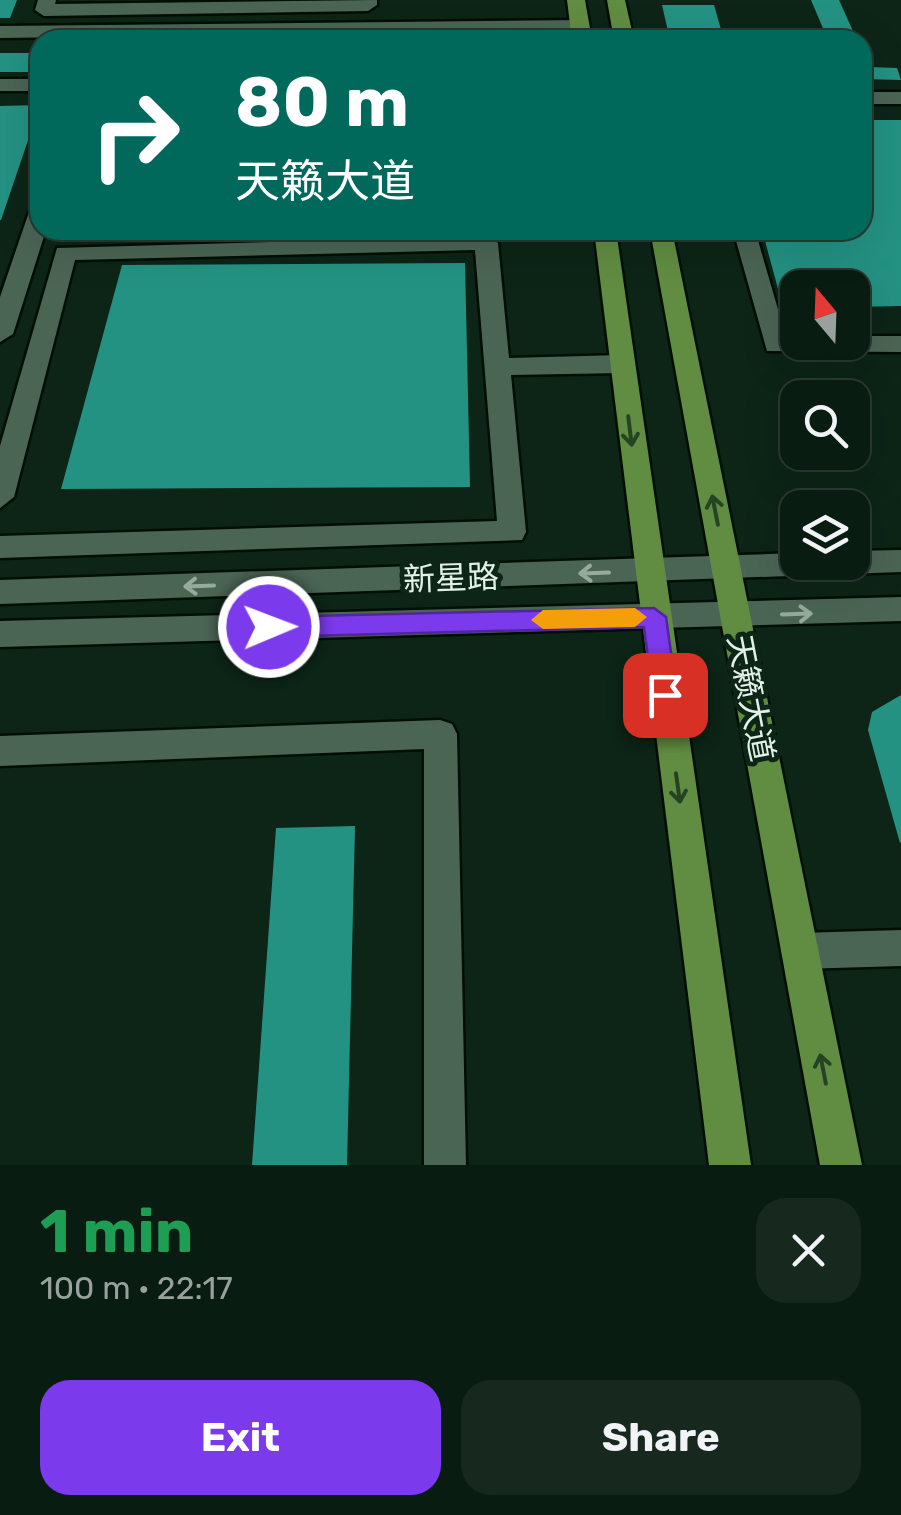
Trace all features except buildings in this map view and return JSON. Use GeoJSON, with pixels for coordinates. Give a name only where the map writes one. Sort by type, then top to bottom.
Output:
{"type":"FeatureCollection","features":[{"type":"Feature","properties":{"kind":"main road"},"geometry":{"type":"LineString","coordinates":[[576,0],[581,30]]}},
{"type":"Feature","properties":{"kind":"main road"},"geometry":{"type":"LineString","coordinates":[[616,0],[622,30]]}},
{"type":"Feature","properties":{"kind":"main road"},"geometry":{"type":"LineString","coordinates":[[607,240],[648,572],[730,1165]]}},
{"type":"Feature","properties":{"kind":"main road","name":"天籁大道"},"geometry":{"type":"LineString","coordinates":[[662,240],[841,1165]]}},
{"type":"Feature","properties":{"kind":"street"},"geometry":{"type":"LineString","coordinates":[[47,0],[44,10],[368,5],[368,0]]}},
{"type":"Feature","properties":{"kind":"street"},"geometry":{"type":"LineString","coordinates":[[0,32],[30,32]]}},
{"type":"Feature","properties":{"kind":"street"},"geometry":{"type":"LineString","coordinates":[[0,85],[30,84]]}},
{"type":"Feature","properties":{"kind":"street"},"geometry":{"type":"LineString","coordinates":[[872,98],[901,98]]}},
{"type":"Feature","properties":{"kind":"street"},"geometry":{"type":"LineString","coordinates":[[0,334],[31,240]]}},
{"type":"Feature","properties":{"kind":"street"},"geometry":{"type":"LineString","coordinates":[[747,240],[776,345],[901,344]]}},
{"type":"Feature","properties":{"kind":"street"},"geometry":{"type":"LineString","coordinates":[[0,497],[65,253],[486,242],[512,532],[0,548]]}},
{"type":"Feature","properties":{"kind":"street"},"geometry":{"type":"LineString","coordinates":[[497,367],[622,364]]}},
{"type":"Feature","properties":{"kind":"street","name":"新星路"},"geometry":{"type":"LineString","coordinates":[[0,592],[901,562]]}},
{"type":"Feature","properties":{"kind":"street","name":"新星路"},"geometry":{"type":"LineString","coordinates":[[0,634],[901,610]]}},
{"type":"Feature","properties":{"kind":"street"},"geometry":{"type":"LineString","coordinates":[[0,751],[440,734],[445,1165]]}},
{"type":"Feature","properties":{"kind":"street"},"geometry":{"type":"LineString","coordinates":[[800,951],[901,948]]}},
{"type":"Feature","properties":{"kind":"slow traffic"},"geometry":{"type":"LineString","coordinates":[[543,620],[635,617]]}},
{"type":"Feature","properties":{"kind":"route"},"geometry":{"type":"LineString","coordinates":[[269,627],[654,617],[665,695]]}}]}
